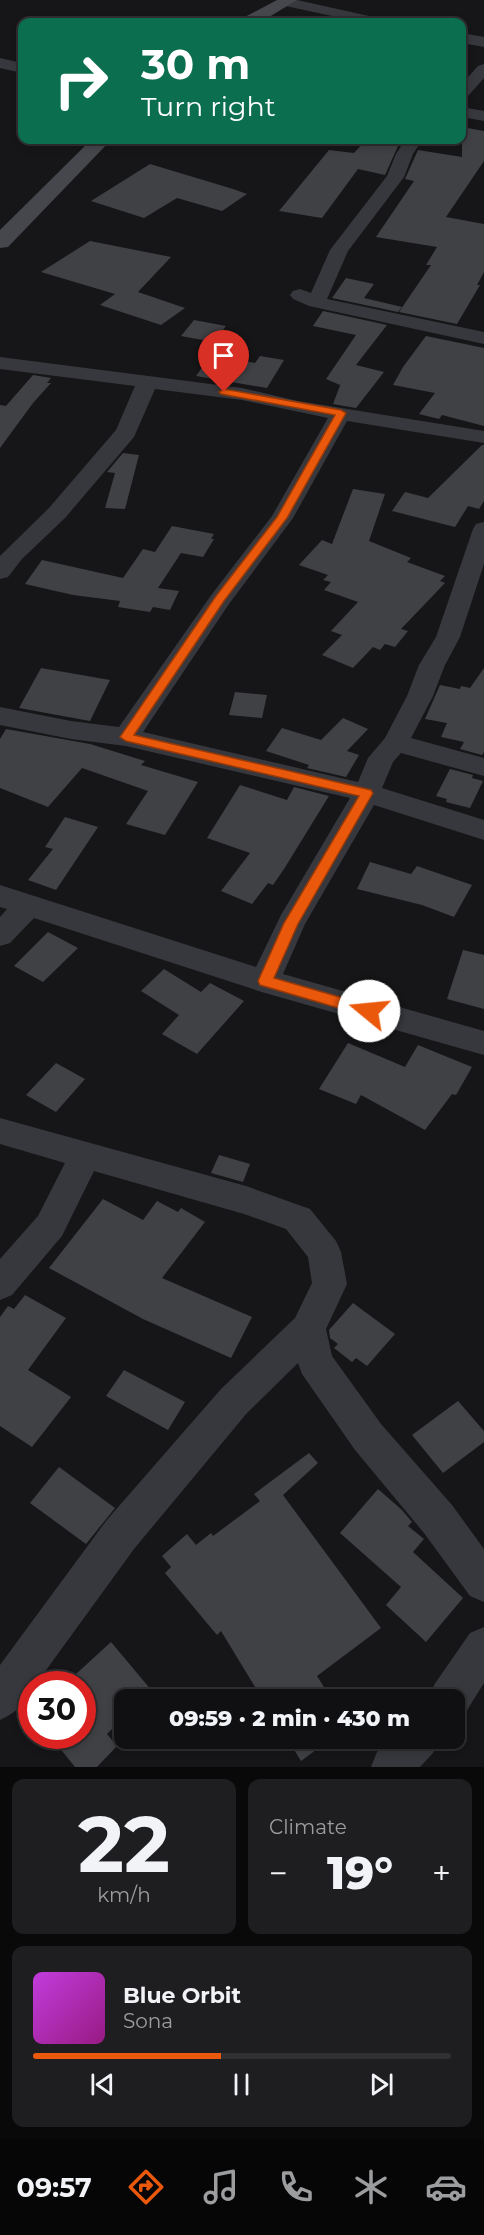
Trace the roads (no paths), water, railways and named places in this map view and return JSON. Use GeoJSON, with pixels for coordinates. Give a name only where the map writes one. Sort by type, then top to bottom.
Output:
{"type":"FeatureCollection","features":[{"type":"Feature","properties":{"kind":"main road"},"geometry":{"type":"LineString","coordinates":[[256,18],[287,1]]}},
{"type":"Feature","properties":{"kind":"main road"},"geometry":{"type":"LineString","coordinates":[[0,242],[97,144]]}},
{"type":"Feature","properties":{"kind":"street"},"geometry":{"type":"LineString","coordinates":[[287,1],[361,18]]}},
{"type":"Feature","properties":{"kind":"street"},"geometry":{"type":"LineString","coordinates":[[466,39],[484,42]]}},
{"type":"Feature","properties":{"kind":"street"},"geometry":{"type":"LineString","coordinates":[[0,63],[18,67]]}},
{"type":"Feature","properties":{"kind":"street"},"geometry":{"type":"LineString","coordinates":[[466,89],[484,69]]}},
{"type":"Feature","properties":{"kind":"street"},"geometry":{"type":"LineString","coordinates":[[466,113],[484,116]]}},
{"type":"Feature","properties":{"kind":"street"},"geometry":{"type":"LineString","coordinates":[[410,144],[404,150],[395,177],[339,250],[308,298],[484,338]]}},
{"type":"Feature","properties":{"kind":"street"},"geometry":{"type":"LineString","coordinates":[[0,363],[242,394],[298,407],[484,437]]}},
{"type":"Feature","properties":{"kind":"street"},"geometry":{"type":"LineString","coordinates":[[0,572],[14,554],[57,513],[126,432],[147,383]]}},
{"type":"Feature","properties":{"kind":"street"},"geometry":{"type":"LineString","coordinates":[[126,737],[220,599],[282,518],[341,413]]}},
{"type":"Feature","properties":{"kind":"street"},"geometry":{"type":"LineString","coordinates":[[266,981],[291,923],[367,793],[381,758],[395,743],[448,637],[480,556],[484,529]]}},
{"type":"Feature","properties":{"kind":"street"},"geometry":{"type":"LineString","coordinates":[[0,716],[71,730],[126,737],[367,793],[484,830]]}},
{"type":"Feature","properties":{"kind":"street"},"geometry":{"type":"LineString","coordinates":[[395,743],[484,766]]}},
{"type":"Feature","properties":{"kind":"street"},"geometry":{"type":"LineString","coordinates":[[0,896],[266,981],[484,1043]]}},
{"type":"Feature","properties":{"kind":"street"},"geometry":{"type":"LineString","coordinates":[[0,935],[29,905]]}},
{"type":"Feature","properties":{"kind":"street"},"geometry":{"type":"LineString","coordinates":[[0,1131],[85,1157],[246,1200],[298,1220],[324,1252],[330,1284],[308,1329],[234,1401],[120,1536],[0,1699]]}},
{"type":"Feature","properties":{"kind":"street"},"geometry":{"type":"LineString","coordinates":[[0,1284],[50,1226],[85,1157]]}},
{"type":"Feature","properties":{"kind":"street"},"geometry":{"type":"LineString","coordinates":[[308,1329],[315,1362],[368,1437],[438,1519],[484,1582]]}},
{"type":"Feature","properties":{"kind":"street"},"geometry":{"type":"LineString","coordinates":[[456,1689],[484,1647]]}},
{"type":"Feature","properties":{"kind":"street"},"geometry":{"type":"LineString","coordinates":[[392,1767],[408,1749]]}}]}
